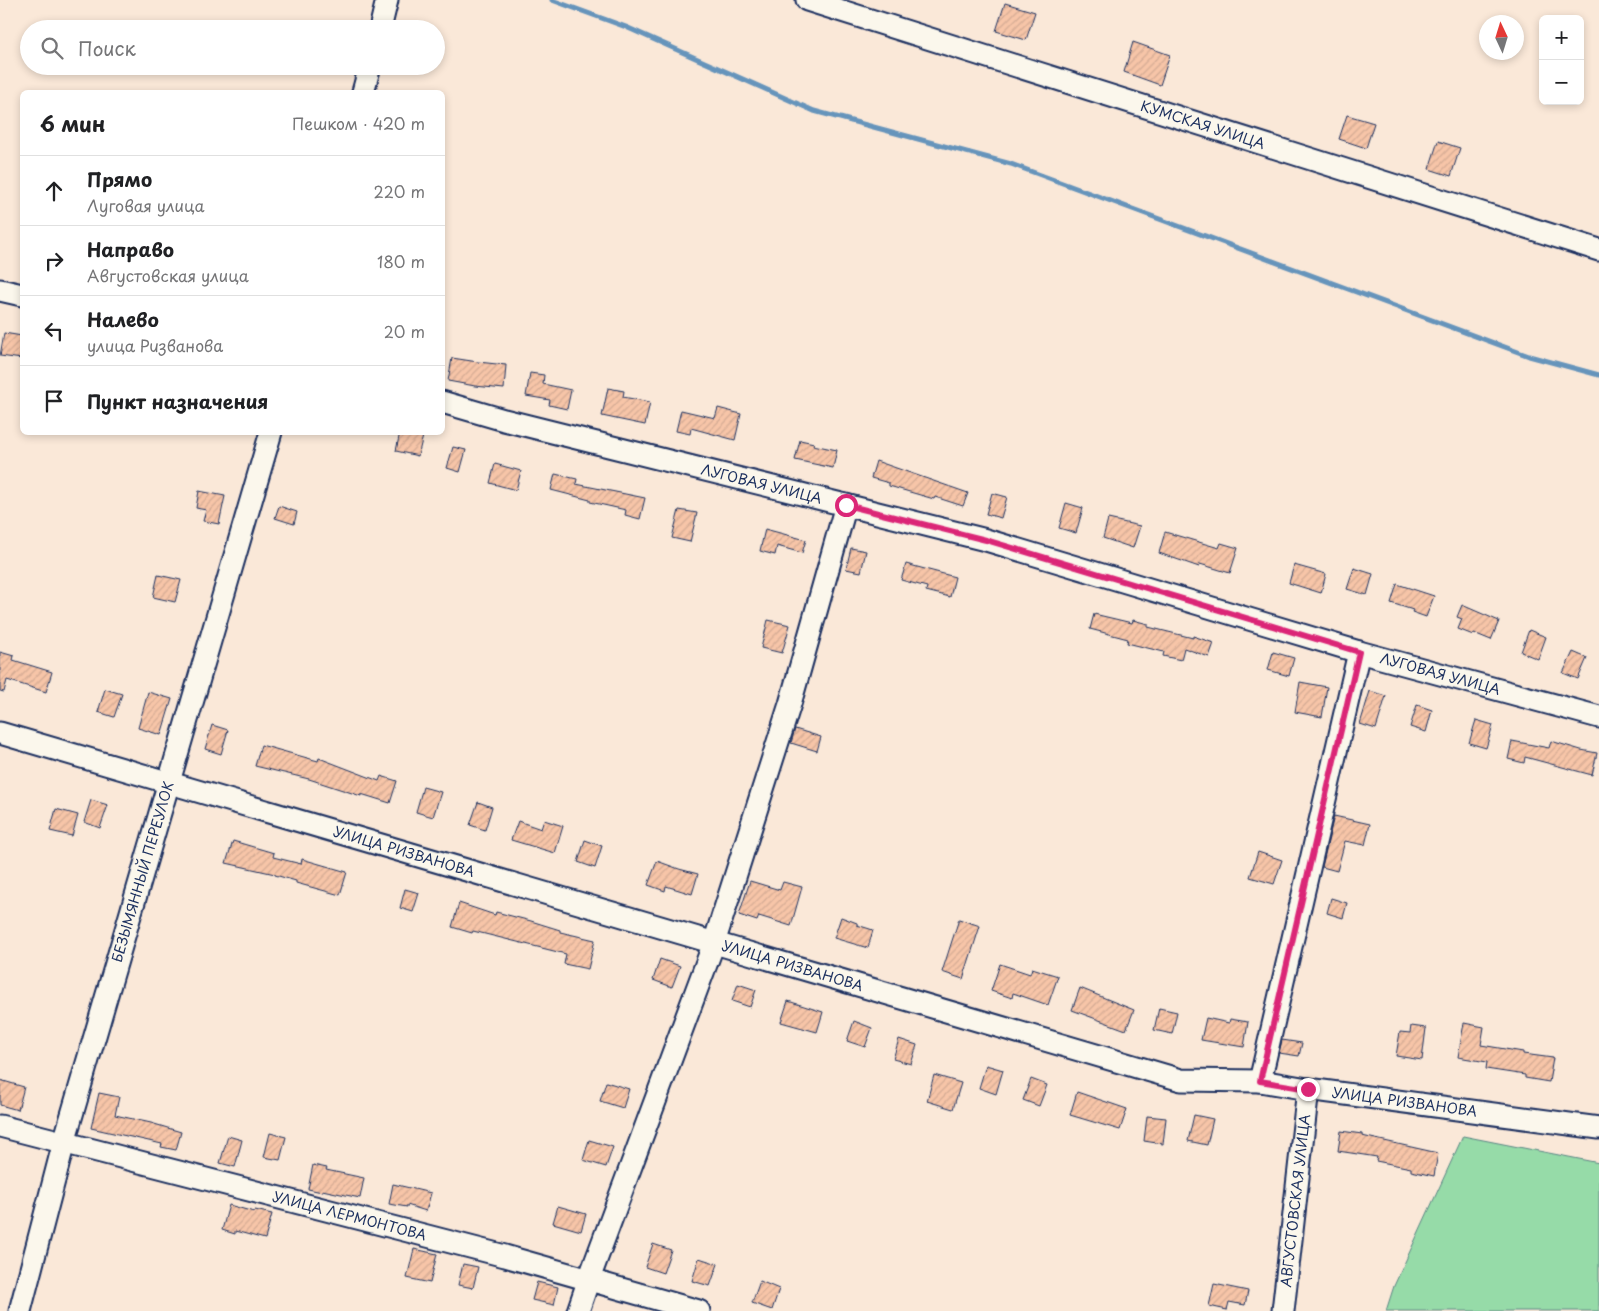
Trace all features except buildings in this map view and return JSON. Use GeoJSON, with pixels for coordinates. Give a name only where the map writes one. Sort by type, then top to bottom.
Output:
{"type":"FeatureCollection","features":[{"type":"Feature","properties":{"kind":"street"},"geometry":{"type":"LineString","coordinates":[[382,20],[387,0]]}},
{"type":"Feature","properties":{"kind":"street","name":"КУМСКАЯ УЛИЦА"},"geometry":{"type":"LineString","coordinates":[[807,0],[1599,250]]}},
{"type":"Feature","properties":{"kind":"street"},"geometry":{"type":"LineString","coordinates":[[364,90],[368,75]]}},
{"type":"Feature","properties":{"kind":"street"},"geometry":{"type":"LineString","coordinates":[[0,290],[20,295]]}},
{"type":"Feature","properties":{"kind":"street","name":"ЛУГОВАЯ УЛИЦА"},"geometry":{"type":"LineString","coordinates":[[445,403],[504,420],[986,540],[1359,652],[1599,717]]}},
{"type":"Feature","properties":{"kind":"street","name":"БЕЗЫМЯННЫЙ ПЕРЕУЛОК"},"geometry":{"type":"LineString","coordinates":[[20,1311],[64,1142],[270,435]]}},
{"type":"Feature","properties":{"kind":"street"},"geometry":{"type":"LineString","coordinates":[[578,1311],[714,943],[790,704],[846,505]]}},
{"type":"Feature","properties":{"kind":"street"},"geometry":{"type":"LineString","coordinates":[[1260,1081],[1359,652]]}},
{"type":"Feature","properties":{"kind":"street","name":"УЛИЦА РИЗВАНОВА"},"geometry":{"type":"LineString","coordinates":[[0,733],[1181,1080],[1260,1081],[1599,1128]]}},
{"type":"Feature","properties":{"kind":"street","name":"АВГУСТОВСКАЯ УЛИЦА"},"geometry":{"type":"LineString","coordinates":[[1284,1311],[1308,1089]]}},
{"type":"Feature","properties":{"kind":"street","name":"УЛИЦА ЛЕРМОНТОВА"},"geometry":{"type":"LineString","coordinates":[[0,1126],[589,1279],[699,1311]]}},
{"type":"Feature","properties":{"kind":"green space"},"geometry":{"type":"Polygon","coordinates":[[[1463,1136],[1599,1163],[1599,1311],[1386,1311],[1394,1286],[1463,1136]]]}},
{"type":"Feature","properties":{"kind":"waterway"},"geometry":{"type":"LineString","coordinates":[[552,0],[626,27],[814,111],[1011,164],[1529,356],[1599,375]]}},
{"type":"Feature","properties":{"kind":"route"},"geometry":{"type":"LineString","coordinates":[[846,505],[986,540],[1359,652],[1260,1081],[1308,1089]]}}]}
